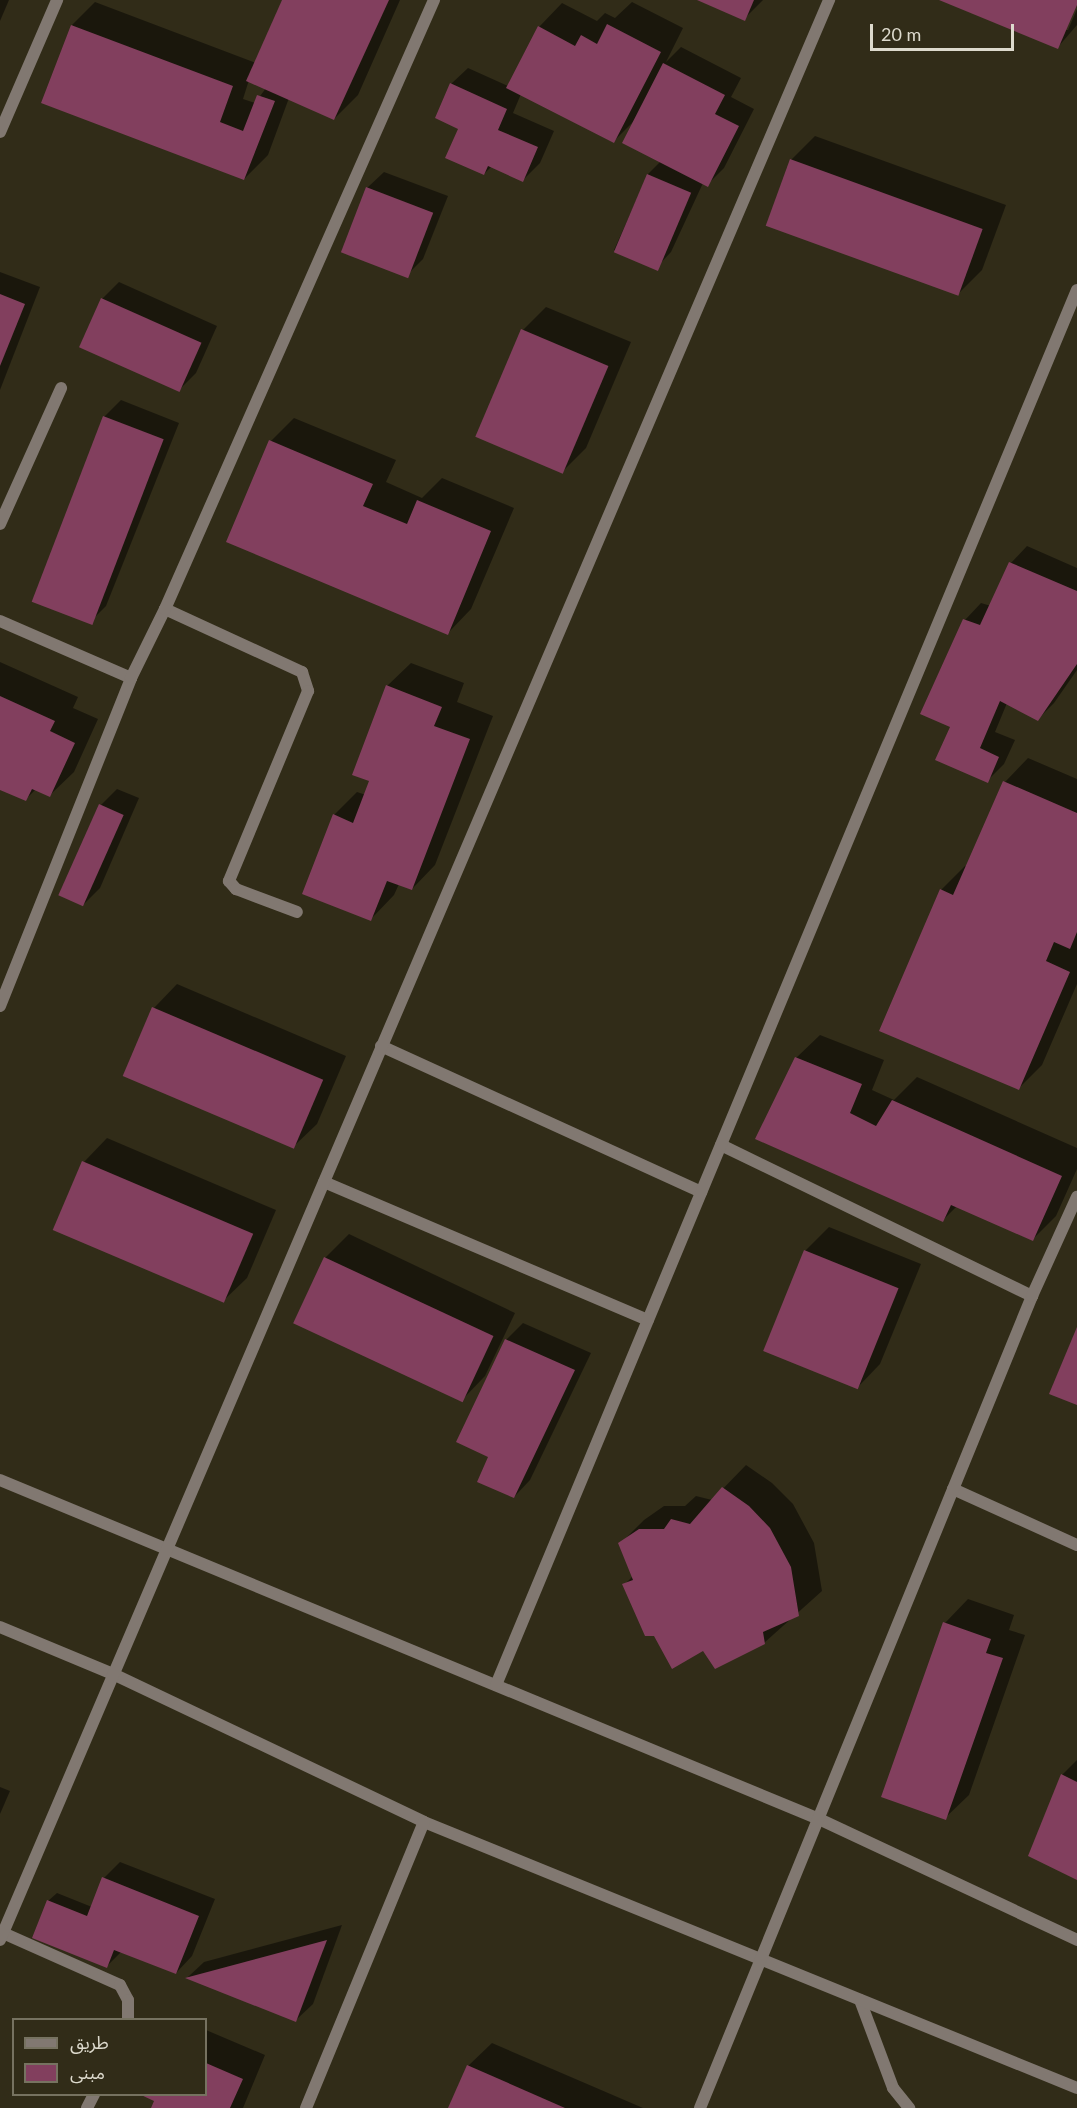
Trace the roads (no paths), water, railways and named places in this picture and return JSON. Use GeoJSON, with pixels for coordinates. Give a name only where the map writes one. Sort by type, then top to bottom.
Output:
{"type":"FeatureCollection","features":[{"type":"Feature","properties":{"kind":"street"},"geometry":{"type":"LineString","coordinates":[[0,132],[57,0]]}},
{"type":"Feature","properties":{"kind":"street"},"geometry":{"type":"LineString","coordinates":[[0,1006],[131,678],[165,609],[434,0]]}},
{"type":"Feature","properties":{"kind":"street"},"geometry":{"type":"LineString","coordinates":[[128,2018],[129,2000],[120,1985],[1,1937],[829,0]]}},
{"type":"Feature","properties":{"kind":"street"},"geometry":{"type":"LineString","coordinates":[[496,1685],[1077,290]]}},
{"type":"Feature","properties":{"kind":"street"},"geometry":{"type":"LineString","coordinates":[[0,524],[61,388]]}},
{"type":"Feature","properties":{"kind":"street"},"geometry":{"type":"LineString","coordinates":[[165,609],[302,672],[308,691],[229,881],[236,889],[297,912]]}},
{"type":"Feature","properties":{"kind":"street"},"geometry":{"type":"LineString","coordinates":[[0,621],[131,678]]}},
{"type":"Feature","properties":{"kind":"street"},"geometry":{"type":"LineString","coordinates":[[381,1046],[701,1192]]}},
{"type":"Feature","properties":{"kind":"street"},"geometry":{"type":"LineString","coordinates":[[721,1145],[1032,1296]]}},
{"type":"Feature","properties":{"kind":"street"},"geometry":{"type":"LineString","coordinates":[[324,1182],[648,1320]]}},
{"type":"Feature","properties":{"kind":"street"},"geometry":{"type":"LineString","coordinates":[[700,2108],[1032,1296],[1077,1197]]}},
{"type":"Feature","properties":{"kind":"street"},"geometry":{"type":"LineString","coordinates":[[0,1480],[167,1547],[819,1819],[1077,1940]]}},
{"type":"Feature","properties":{"kind":"street"},"geometry":{"type":"LineString","coordinates":[[953,1489],[1077,1545]]}},
{"type":"Feature","properties":{"kind":"street"},"geometry":{"type":"LineString","coordinates":[[0,1627],[113,1674],[424,1822],[1077,2088]]}},
{"type":"Feature","properties":{"kind":"street"},"geometry":{"type":"LineString","coordinates":[[306,2108],[424,1822]]}},
{"type":"Feature","properties":{"kind":"street"},"geometry":{"type":"LineString","coordinates":[[860,2000],[893,2088],[909,2108]]}}]}
